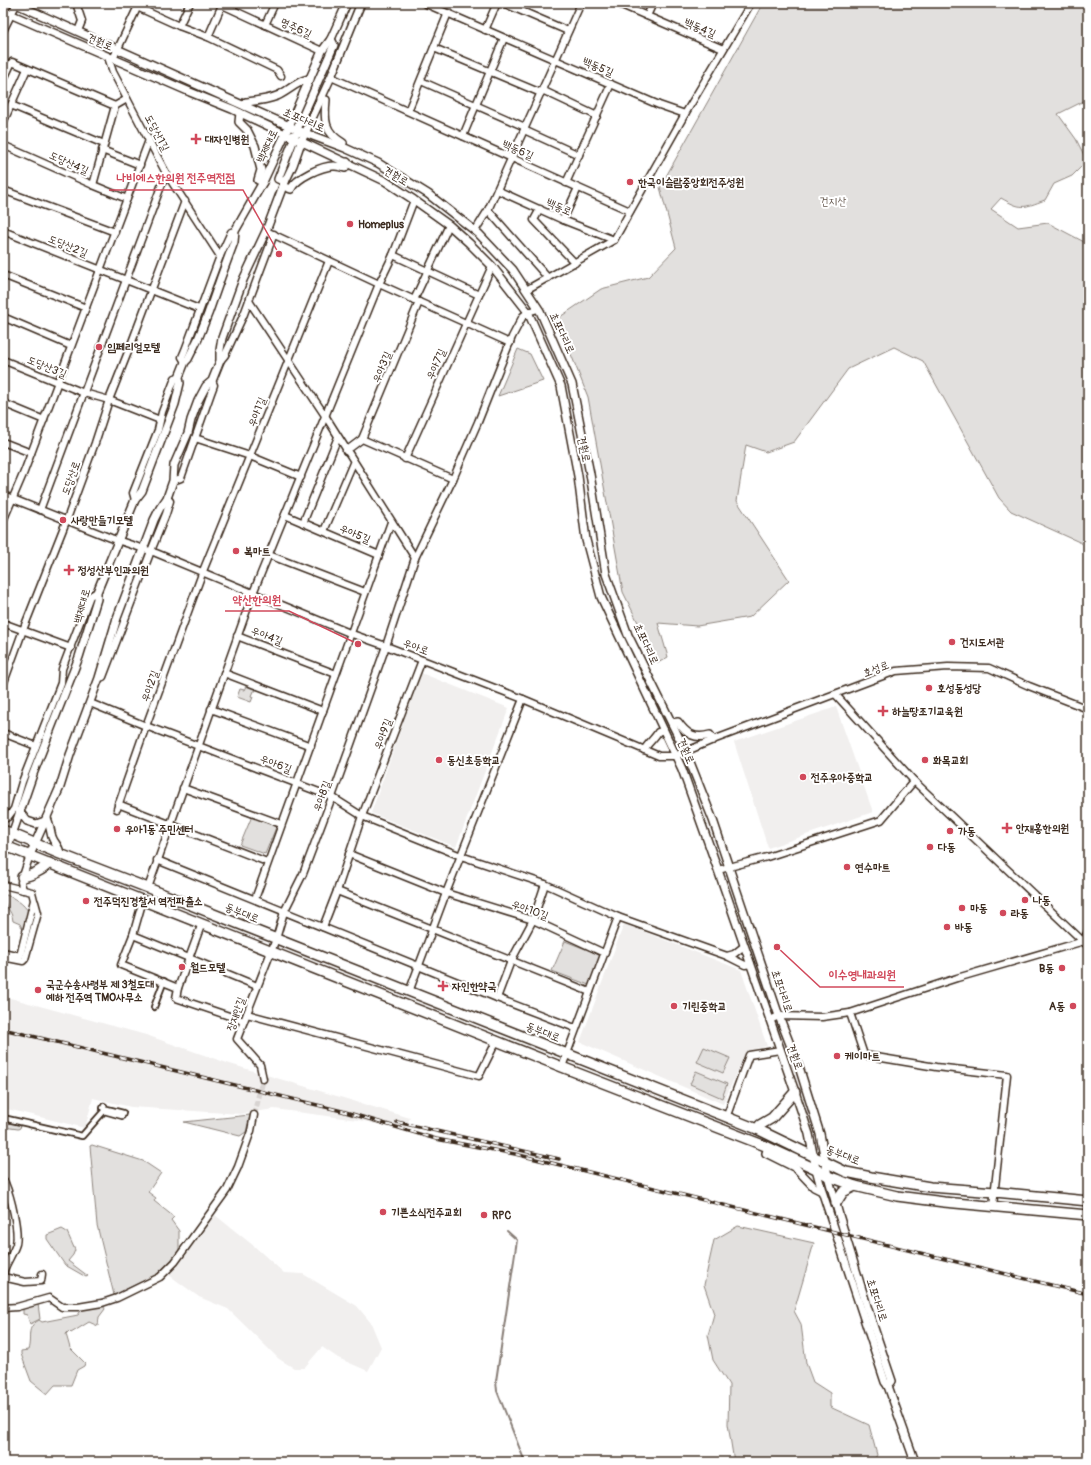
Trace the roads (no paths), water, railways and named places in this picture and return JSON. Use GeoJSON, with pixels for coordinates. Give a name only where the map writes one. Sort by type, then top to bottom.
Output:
{"type":"FeatureCollection","features":[{"type":"Feature","properties":{"kind":"main road","name":"동부대로"},"geometry":{"type":"LineString","coordinates":[[7,832],[757,1129],[846,1172],[930,1187],[1088,1201]]}},
{"type":"Feature","properties":{"kind":"main road"},"geometry":{"type":"LineString","coordinates":[[5,846],[768,1147],[828,1176],[855,1186],[897,1196],[944,1202],[1088,1215]]}},
{"type":"Feature","properties":{"kind":"main road"},"geometry":{"type":"LineString","coordinates":[[22,877],[31,876],[49,863]]}},
{"type":"Feature","properties":{"kind":"main road"},"geometry":{"type":"LineString","coordinates":[[757,1129],[760,1125],[772,1118],[795,1092]]}},
{"type":"Feature","properties":{"kind":"main road"},"geometry":{"type":"LineString","coordinates":[[836,1202],[843,1192],[855,1186]]}},
{"type":"Feature","properties":{"kind":"street"},"geometry":{"type":"LineString","coordinates":[[3,31],[16,3]]}},
{"type":"Feature","properties":{"kind":"street","name":"견훤로"},"geometry":{"type":"LineString","coordinates":[[16,3],[118,50],[188,80]]}},
{"type":"Feature","properties":{"kind":"street"},"geometry":{"type":"LineString","coordinates":[[76,3],[82,22],[78,31]]}},
{"type":"Feature","properties":{"kind":"street"},"geometry":{"type":"LineString","coordinates":[[179,26],[190,3]]}},
{"type":"Feature","properties":{"kind":"street"},"geometry":{"type":"LineString","coordinates":[[265,25],[275,3]]}},
{"type":"Feature","properties":{"kind":"street","name":"백제대로"},"geometry":{"type":"LineString","coordinates":[[5,846],[7,832],[19,811],[80,653],[97,599],[97,592],[135,500],[142,491],[175,404],[180,383],[179,377],[185,362],[198,340],[208,314],[220,277],[234,242],[235,231],[263,182],[322,51],[331,39],[346,3]]}},
{"type":"Feature","properties":{"kind":"street"},"geometry":{"type":"LineString","coordinates":[[298,140],[305,133],[331,77],[361,3]]}},
{"type":"Feature","properties":{"kind":"street","name":"백동5길"},"geometry":{"type":"LineString","coordinates":[[424,3],[611,84],[685,114]]}},
{"type":"Feature","properties":{"kind":"street"},"geometry":{"type":"LineString","coordinates":[[485,30],[497,3]]}},
{"type":"Feature","properties":{"kind":"street"},"geometry":{"type":"LineString","coordinates":[[503,3],[568,31]]}},
{"type":"Feature","properties":{"kind":"street","name":"백동4길"},"geometry":{"type":"LineString","coordinates":[[617,3],[724,49]]}},
{"type":"Feature","properties":{"kind":"street"},"geometry":{"type":"LineString","coordinates":[[647,16],[653,3]]}},
{"type":"Feature","properties":{"kind":"street"},"geometry":{"type":"LineString","coordinates":[[526,290],[614,240],[685,114],[751,3]]}},
{"type":"Feature","properties":{"kind":"street"},"geometry":{"type":"LineString","coordinates":[[208,37],[220,4]]}},
{"type":"Feature","properties":{"kind":"street","name":"명주6길"},"geometry":{"type":"LineString","coordinates":[[220,4],[322,51]]}},
{"type":"Feature","properties":{"kind":"street"},"geometry":{"type":"LineString","coordinates":[[475,231],[488,210],[556,60],[579,4]]}},
{"type":"Feature","properties":{"kind":"street"},"geometry":{"type":"LineString","coordinates":[[111,58],[118,50],[138,5],[179,26],[208,37],[277,70],[281,76]]}},
{"type":"Feature","properties":{"kind":"street","name":"견훤로"},"geometry":{"type":"LineString","coordinates":[[3,11],[240,113],[386,181],[449,225],[492,266],[528,312],[561,386],[578,476],[586,540],[601,598],[682,769],[795,1092],[809,1134],[816,1169]]}},
{"type":"Feature","properties":{"kind":"street"},"geometry":{"type":"LineString","coordinates":[[408,112],[448,13]]}},
{"type":"Feature","properties":{"kind":"street"},"geometry":{"type":"LineString","coordinates":[[463,136],[504,38]]}},
{"type":"Feature","properties":{"kind":"street"},"geometry":{"type":"LineString","coordinates":[[22,890],[22,877],[60,787],[70,755],[99,678],[117,618],[143,548],[160,508],[167,498],[173,481],[174,465],[188,433],[198,402],[206,386],[212,381],[220,360],[222,338],[243,280],[266,231],[293,165],[298,140],[297,129],[334,45],[331,39]]}},
{"type":"Feature","properties":{"kind":"street"},"geometry":{"type":"LineString","coordinates":[[434,48],[597,116]]}},
{"type":"Feature","properties":{"kind":"street","name":"도당산1길"},"geometry":{"type":"LineString","coordinates":[[111,58],[113,72],[166,173],[220,256]]}},
{"type":"Feature","properties":{"kind":"street"},"geometry":{"type":"LineString","coordinates":[[3,82],[12,62],[115,106]]}},
{"type":"Feature","properties":{"kind":"street"},"geometry":{"type":"LineString","coordinates":[[3,122],[5,112],[11,106],[28,69]]}},
{"type":"Feature","properties":{"kind":"street","name":"백동6길"},"geometry":{"type":"LineString","coordinates":[[331,77],[630,211]]}},
{"type":"Feature","properties":{"kind":"street"},"geometry":{"type":"LineString","coordinates":[[245,106],[246,102],[264,100],[277,96],[305,79],[310,79]]}},
{"type":"Feature","properties":{"kind":"street","name":"초포다리로"},"geometry":{"type":"LineString","coordinates":[[188,80],[305,133],[345,148],[378,164],[428,194],[480,234],[512,270],[538,309],[572,384],[590,474],[606,574],[628,635],[686,752],[713,820],[779,1016],[800,1070],[820,1134],[828,1176],[836,1202],[838,1215],[892,1381],[888,1386]]}},
{"type":"Feature","properties":{"kind":"street"},"geometry":{"type":"LineString","coordinates":[[421,80],[579,155]]}},
{"type":"Feature","properties":{"kind":"street"},"geometry":{"type":"LineString","coordinates":[[566,182],[611,84]]}},
{"type":"Feature","properties":{"kind":"street"},"geometry":{"type":"LineString","coordinates":[[93,185],[115,106],[127,98]]}},
{"type":"Feature","properties":{"kind":"street"},"geometry":{"type":"LineString","coordinates":[[320,98],[326,100],[324,116],[328,128],[334,138],[346,145],[345,148]]}},
{"type":"Feature","properties":{"kind":"street"},"geometry":{"type":"LineString","coordinates":[[11,106],[140,165]]}},
{"type":"Feature","properties":{"kind":"street"},"geometry":{"type":"LineString","coordinates":[[240,113],[239,122],[246,130],[255,146],[261,170],[258,180],[263,182]]}},
{"type":"Feature","properties":{"kind":"street"},"geometry":{"type":"LineString","coordinates":[[289,126],[298,140]]}},
{"type":"Feature","properties":{"kind":"street"},"geometry":{"type":"LineString","coordinates":[[3,521],[24,472],[150,140]]}},
{"type":"Feature","properties":{"kind":"street","name":"도당산4길"},"geometry":{"type":"LineString","coordinates":[[3,145],[127,199]]}},
{"type":"Feature","properties":{"kind":"street"},"geometry":{"type":"LineString","coordinates":[[284,184],[291,189],[293,185],[314,171],[334,166],[345,168],[347,162]]}},
{"type":"Feature","properties":{"kind":"street"},"geometry":{"type":"LineString","coordinates":[[40,510],[166,173]]}},
{"type":"Feature","properties":{"kind":"street"},"geometry":{"type":"LineString","coordinates":[[563,220],[578,188]]}},
{"type":"Feature","properties":{"kind":"street"},"geometry":{"type":"LineString","coordinates":[[3,190],[115,232]]}},
{"type":"Feature","properties":{"kind":"street","name":"백동로"},"geometry":{"type":"LineString","coordinates":[[497,190],[563,220],[614,240]]}},
{"type":"Feature","properties":{"kind":"street"},"geometry":{"type":"LineString","coordinates":[[254,592],[379,284],[393,255],[414,200]]}},
{"type":"Feature","properties":{"kind":"street"},"geometry":{"type":"LineString","coordinates":[[109,400],[152,291],[185,201]]}},
{"type":"Feature","properties":{"kind":"street"},"geometry":{"type":"LineString","coordinates":[[540,209],[534,220],[575,263]]}},
{"type":"Feature","properties":{"kind":"street"},"geometry":{"type":"LineString","coordinates":[[488,210],[548,278]]}},
{"type":"Feature","properties":{"kind":"street","name":"우아3길"},"geometry":{"type":"LineString","coordinates":[[362,439],[428,272],[449,225]]}},
{"type":"Feature","properties":{"kind":"street","name":"도당산2길"},"geometry":{"type":"LineString","coordinates":[[3,231],[199,309]]}},
{"type":"Feature","properties":{"kind":"street","name":"백제대로"},"geometry":{"type":"LineString","coordinates":[[185,362],[182,357],[199,309],[231,232],[235,231]]}},
{"type":"Feature","properties":{"kind":"street"},"geometry":{"type":"LineString","coordinates":[[266,231],[510,343]]}},
{"type":"Feature","properties":{"kind":"street"},"geometry":{"type":"LineString","coordinates":[[220,360],[225,355],[249,301],[274,234]]}},
{"type":"Feature","properties":{"kind":"street"},"geometry":{"type":"LineString","coordinates":[[393,255],[479,295]]}},
{"type":"Feature","properties":{"kind":"street","name":"우아1길"},"geometry":{"type":"LineString","coordinates":[[203,571],[329,261]]}},
{"type":"Feature","properties":{"kind":"street","name":"우아7길"},"geometry":{"type":"LineString","coordinates":[[405,459],[492,266]]}},
{"type":"Feature","properties":{"kind":"street"},"geometry":{"type":"LineString","coordinates":[[3,275],[86,308]]}},
{"type":"Feature","properties":{"kind":"street"},"geometry":{"type":"LineString","coordinates":[[249,301],[288,362],[326,417],[346,451],[415,558]]}},
{"type":"Feature","properties":{"kind":"street"},"geometry":{"type":"LineString","coordinates":[[386,646],[415,558],[453,479],[510,343],[524,316],[528,312],[538,309]]}},
{"type":"Feature","properties":{"kind":"street"},"geometry":{"type":"LineString","coordinates":[[3,317],[72,346]]}},
{"type":"Feature","properties":{"kind":"street","name":"도당산3길"},"geometry":{"type":"LineString","coordinates":[[3,360],[84,393],[109,400],[160,420]]}},
{"type":"Feature","properties":{"kind":"street","name":"백제대로"},"geometry":{"type":"LineString","coordinates":[[135,500],[133,493],[158,430],[160,420],[175,378],[179,377]]}},
{"type":"Feature","properties":{"kind":"street"},"geometry":{"type":"LineString","coordinates":[[173,481],[180,478],[196,438],[214,385],[212,381]]}},
{"type":"Feature","properties":{"kind":"street","name":"도당산로"},"geometry":{"type":"LineString","coordinates":[[3,685],[23,630],[67,520],[109,400]]}},
{"type":"Feature","properties":{"kind":"street"},"geometry":{"type":"LineString","coordinates":[[3,403],[44,420]]}},
{"type":"Feature","properties":{"kind":"street"},"geometry":{"type":"LineString","coordinates":[[304,523],[338,437]]}},
{"type":"Feature","properties":{"kind":"street"},"geometry":{"type":"LineString","coordinates":[[196,438],[250,456],[301,477]]}},
{"type":"Feature","properties":{"kind":"street"},"geometry":{"type":"LineString","coordinates":[[346,451],[362,439],[453,479]]}},
{"type":"Feature","properties":{"kind":"street"},"geometry":{"type":"LineString","coordinates":[[3,442],[31,452]]}},
{"type":"Feature","properties":{"kind":"street"},"geometry":{"type":"LineString","coordinates":[[285,515],[324,531],[353,462]]}},
{"type":"Feature","properties":{"kind":"street"},"geometry":{"type":"LineString","coordinates":[[3,495],[118,540]]}},
{"type":"Feature","properties":{"kind":"street"},"geometry":{"type":"LineString","coordinates":[[99,678],[104,677],[166,514],[170,501],[167,498]]}},
{"type":"Feature","properties":{"kind":"street","name":"우아5길"},"geometry":{"type":"LineString","coordinates":[[352,634],[365,592],[391,522]]}},
{"type":"Feature","properties":{"kind":"street","name":"우아5길"},"geometry":{"type":"LineString","coordinates":[[324,531],[379,555]]}},
{"type":"Feature","properties":{"kind":"street","name":"우아로"},"geometry":{"type":"LineString","coordinates":[[118,540],[203,571],[352,634],[523,699],[659,756],[675,756]]}},
{"type":"Feature","properties":{"kind":"street"},"geometry":{"type":"LineString","coordinates":[[268,555],[365,592]]}},
{"type":"Feature","properties":{"kind":"street","name":"우아2길"},"geometry":{"type":"LineString","coordinates":[[170,824],[117,806],[203,571]]}},
{"type":"Feature","properties":{"kind":"street"},"geometry":{"type":"LineString","coordinates":[[53,704],[63,696],[61,683],[62,669],[90,596],[97,592]]}},
{"type":"Feature","properties":{"kind":"street","name":"우아4길"},"geometry":{"type":"LineString","coordinates":[[148,888],[254,592]]}},
{"type":"Feature","properties":{"kind":"street"},"geometry":{"type":"LineString","coordinates":[[3,623],[71,648]]}},
{"type":"Feature","properties":{"kind":"street","name":"우아6길"},"geometry":{"type":"LineString","coordinates":[[254,899],[352,634]]}},
{"type":"Feature","properties":{"kind":"street","name":"우아4길"},"geometry":{"type":"LineString","coordinates":[[237,636],[336,674]]}},
{"type":"Feature","properties":{"kind":"street","name":"우아8길"},"geometry":{"type":"LineString","coordinates":[[271,950],[284,912],[303,874],[386,646]]}},
{"type":"Feature","properties":{"kind":"street","name":"우아9길"},"geometry":{"type":"LineString","coordinates":[[324,927],[362,816],[422,660]]}},
{"type":"Feature","properties":{"kind":"street"},"geometry":{"type":"LineString","coordinates":[[3,662],[10,665]]}},
{"type":"Feature","properties":{"kind":"street","name":"호성로"},"geometry":{"type":"LineString","coordinates":[[675,756],[713,740],[836,695],[896,671],[948,666],[989,668],[1029,686],[1088,709]]}},
{"type":"Feature","properties":{"kind":"street"},"geometry":{"type":"LineString","coordinates":[[224,673],[323,711]]}},
{"type":"Feature","properties":{"kind":"street"},"geometry":{"type":"LineString","coordinates":[[3,820],[8,817],[14,809],[22,782],[61,683]]}},
{"type":"Feature","properties":{"kind":"street"},"geometry":{"type":"LineString","coordinates":[[836,695],[914,781],[1086,944]]}},
{"type":"Feature","properties":{"kind":"street"},"geometry":{"type":"LineString","coordinates":[[409,992],[446,893],[523,699]]}},
{"type":"Feature","properties":{"kind":"street"},"geometry":{"type":"LineString","coordinates":[[90,703],[198,745]]}},
{"type":"Feature","properties":{"kind":"street"},"geometry":{"type":"LineString","coordinates":[[212,709],[311,746]]}},
{"type":"Feature","properties":{"kind":"street"},"geometry":{"type":"LineString","coordinates":[[672,723],[678,722],[686,732],[700,738],[710,735],[713,740]]}},
{"type":"Feature","properties":{"kind":"street"},"geometry":{"type":"LineString","coordinates":[[644,750],[658,732],[664,730]]}},
{"type":"Feature","properties":{"kind":"street"},"geometry":{"type":"LineString","coordinates":[[3,733],[36,746]]}},
{"type":"Feature","properties":{"kind":"street","name":"우아6길"},"geometry":{"type":"LineString","coordinates":[[198,745],[298,783]]}},
{"type":"Feature","properties":{"kind":"street"},"geometry":{"type":"LineString","coordinates":[[22,782],[33,773],[31,760]]}},
{"type":"Feature","properties":{"kind":"street"},"geometry":{"type":"LineString","coordinates":[[718,870],[767,857],[881,820],[914,781]]}},
{"type":"Feature","properties":{"kind":"street"},"geometry":{"type":"LineString","coordinates":[[298,783],[332,797],[362,816],[413,837],[461,856],[545,884],[618,917],[727,956],[745,965],[751,964]]}},
{"type":"Feature","properties":{"kind":"street"},"geometry":{"type":"LineString","coordinates":[[183,788],[281,824]]}},
{"type":"Feature","properties":{"kind":"street"},"geometry":{"type":"LineString","coordinates":[[19,811],[28,821],[36,824],[46,820]]}},
{"type":"Feature","properties":{"kind":"street"},"geometry":{"type":"LineString","coordinates":[[46,820],[50,824],[52,835],[59,847],[60,854]]}},
{"type":"Feature","properties":{"kind":"street"},"geometry":{"type":"LineString","coordinates":[[170,824],[267,862]]}},
{"type":"Feature","properties":{"kind":"street"},"geometry":{"type":"LineString","coordinates":[[3,861],[5,846]]}},
{"type":"Feature","properties":{"kind":"street","name":"우아10길"},"geometry":{"type":"LineString","coordinates":[[350,854],[446,893],[533,920],[604,953]]}},
{"type":"Feature","properties":{"kind":"street"},"geometry":{"type":"LineString","coordinates":[[157,860],[497,998],[576,1028]]}},
{"type":"Feature","properties":{"kind":"street"},"geometry":{"type":"LineString","coordinates":[[497,998],[512,961],[533,920],[545,884]]}},
{"type":"Feature","properties":{"kind":"street"},"geometry":{"type":"LineString","coordinates":[[3,885],[32,892],[38,913],[25,959],[23,961],[3,957]]}},
{"type":"Feature","properties":{"kind":"street"},"geometry":{"type":"LineString","coordinates":[[337,891],[590,992]]}},
{"type":"Feature","properties":{"kind":"street"},"geometry":{"type":"LineString","coordinates":[[3,952],[20,956],[34,900]]}},
{"type":"Feature","properties":{"kind":"street"},"geometry":{"type":"LineString","coordinates":[[143,900],[133,935],[120,965],[178,988]]}},
{"type":"Feature","properties":{"kind":"street"},"geometry":{"type":"LineString","coordinates":[[562,1066],[618,917]]}},
{"type":"Feature","properties":{"kind":"street"},"geometry":{"type":"LineString","coordinates":[[202,923],[178,988],[176,998],[244,1021]]}},
{"type":"Feature","properties":{"kind":"street"},"geometry":{"type":"LineString","coordinates":[[1086,944],[1088,931]]}},
{"type":"Feature","properties":{"kind":"street"},"geometry":{"type":"LineString","coordinates":[[133,935],[257,986]]}},
{"type":"Feature","properties":{"kind":"street"},"geometry":{"type":"LineString","coordinates":[[770,1020],[779,1016],[822,1017],[850,1012],[957,978],[1086,944]]}},
{"type":"Feature","properties":{"kind":"street"},"geometry":{"type":"LineString","coordinates":[[727,956],[734,954],[744,946]]}},
{"type":"Feature","properties":{"kind":"street","name":"장재안길"},"geometry":{"type":"LineString","coordinates":[[263,1079],[260,1065],[238,1039],[271,950]]}},
{"type":"Feature","properties":{"kind":"street"},"geometry":{"type":"LineString","coordinates":[[154,1007],[164,982]]}},
{"type":"Feature","properties":{"kind":"street"},"geometry":{"type":"LineString","coordinates":[[850,1012],[864,1055],[936,1067],[1007,1075],[993,1206]]}},
{"type":"Feature","properties":{"kind":"street"},"geometry":{"type":"LineString","coordinates":[[247,1014],[479,1076],[497,1040]]}},
{"type":"Feature","properties":{"kind":"street"},"geometry":{"type":"LineString","coordinates":[[726,1118],[749,1055],[780,1050]]}},
{"type":"Feature","properties":{"kind":"street"},"geometry":{"type":"LineString","coordinates":[[3,1118],[82,1136],[104,1111],[122,1116],[123,1113],[103,1108],[104,1106]]}},
{"type":"Feature","properties":{"kind":"street"},"geometry":{"type":"LineString","coordinates":[[3,1308],[49,1298],[62,1307],[78,1307],[102,1303],[117,1298],[160,1277],[176,1262],[227,1190],[238,1168],[251,1131],[254,1115]]}},
{"type":"Feature","properties":{"kind":"street"},"geometry":{"type":"LineString","coordinates":[[768,1147],[766,1153],[796,1168],[814,1186],[822,1191]]}},
{"type":"Feature","properties":{"kind":"street","name":"초포다리로"},"geometry":{"type":"LineString","coordinates":[[816,1169],[885,1382],[888,1386],[915,1462]]}},
{"type":"Feature","properties":{"kind":"street"},"geometry":{"type":"LineString","coordinates":[[3,1181],[12,1201],[17,1237],[15,1246],[3,1273]]}},
{"type":"Feature","properties":{"kind":"street"},"geometry":{"type":"LineString","coordinates":[[3,1276],[24,1282],[41,1281],[42,1274]]}},
{"type":"Feature","properties":{"kind":"waterway"},"geometry":{"type":"LineString","coordinates":[[507,1231],[517,1240],[496,1381],[497,1391],[525,1462]]}},
{"type":"Feature","properties":{"kind":"tunnel"},"geometry":{"type":"LineString","coordinates":[[254,1115],[263,1079]]}},
{"type":"Feature","properties":{"kind":"railway"},"geometry":{"type":"LineString","coordinates":[[3,1029],[342,1111],[436,1139],[515,1154],[1088,1294]]}},
{"type":"Feature","properties":{"kind":"railway"},"geometry":{"type":"LineString","coordinates":[[397,1122],[559,1159]]}},
{"type":"Feature","properties":{"kind":"place","name":"대자인병원"},"geometry":{"type":"Point","coordinates":[196,139]}},
{"type":"Feature","properties":{"kind":"place","name":"한국이슬람중앙회전주성원"},"geometry":{"type":"Point","coordinates":[630,182]}},
{"type":"Feature","properties":{"kind":"place","name":"Homeplus"},"geometry":{"type":"Point","coordinates":[350,224]}},
{"type":"Feature","properties":{"kind":"place","name":"나비에스한의원 전주역전점"},"geometry":{"type":"Point","coordinates":[279,254]}},
{"type":"Feature","properties":{"kind":"place","name":"임페리얼모텔"},"geometry":{"type":"Point","coordinates":[99,347]}},
{"type":"Feature","properties":{"kind":"place","name":"사랑만들기모텔"},"geometry":{"type":"Point","coordinates":[63,520]}},
{"type":"Feature","properties":{"kind":"place","name":"복마트"},"geometry":{"type":"Point","coordinates":[236,551]}},
{"type":"Feature","properties":{"kind":"place","name":"정성산부인과의원"},"geometry":{"type":"Point","coordinates":[69,570]}},
{"type":"Feature","properties":{"kind":"place","name":"건지도서관"},"geometry":{"type":"Point","coordinates":[952,642]}},
{"type":"Feature","properties":{"kind":"place","name":"약산한의원"},"geometry":{"type":"Point","coordinates":[358,644]}},
{"type":"Feature","properties":{"kind":"place","name":"호성동성당"},"geometry":{"type":"Point","coordinates":[929,688]}},
{"type":"Feature","properties":{"kind":"place","name":"하늘땅조기교육원"},"geometry":{"type":"Point","coordinates":[883,711]}},
{"type":"Feature","properties":{"kind":"place","name":"동신초등학교"},"geometry":{"type":"Point","coordinates":[439,760]}},
{"type":"Feature","properties":{"kind":"place","name":"화목교회"},"geometry":{"type":"Point","coordinates":[925,760]}},
{"type":"Feature","properties":{"kind":"place","name":"전주우아중학교"},"geometry":{"type":"Point","coordinates":[803,777]}},
{"type":"Feature","properties":{"kind":"place","name":"안재홍한의원"},"geometry":{"type":"Point","coordinates":[1007,828]}},
{"type":"Feature","properties":{"kind":"place","name":"우아1동 주민센터"},"geometry":{"type":"Point","coordinates":[117,829]}},
{"type":"Feature","properties":{"kind":"place","name":"가동"},"geometry":{"type":"Point","coordinates":[950,831]}},
{"type":"Feature","properties":{"kind":"place","name":"다동"},"geometry":{"type":"Point","coordinates":[930,847]}},
{"type":"Feature","properties":{"kind":"place","name":"연수마트"},"geometry":{"type":"Point","coordinates":[847,867]}},
{"type":"Feature","properties":{"kind":"place","name":"나동"},"geometry":{"type":"Point","coordinates":[1025,900]}},
{"type":"Feature","properties":{"kind":"place","name":"전주덕진경찰서 역전파출소"},"geometry":{"type":"Point","coordinates":[86,901]}},
{"type":"Feature","properties":{"kind":"place","name":"마동"},"geometry":{"type":"Point","coordinates":[962,908]}},
{"type":"Feature","properties":{"kind":"place","name":"라동"},"geometry":{"type":"Point","coordinates":[1003,913]}},
{"type":"Feature","properties":{"kind":"place","name":"바동"},"geometry":{"type":"Point","coordinates":[947,927]}},
{"type":"Feature","properties":{"kind":"place","name":"이수영내과의원"},"geometry":{"type":"Point","coordinates":[777,947]}},
{"type":"Feature","properties":{"kind":"place","name":"월드모텔"},"geometry":{"type":"Point","coordinates":[182,967]}},
{"type":"Feature","properties":{"kind":"place","name":"B동"},"geometry":{"type":"Point","coordinates":[1062,968]}},
{"type":"Feature","properties":{"kind":"place","name":"자인한약국"},"geometry":{"type":"Point","coordinates":[443,986]}},
{"type":"Feature","properties":{"kind":"place","name":"국군수송사령부 제 3철도대 예하 전주역 TMO사무소"},"geometry":{"type":"Point","coordinates":[38,990]}},
{"type":"Feature","properties":{"kind":"place","name":"기린중학교"},"geometry":{"type":"Point","coordinates":[674,1006]}},
{"type":"Feature","properties":{"kind":"place","name":"A동"},"geometry":{"type":"Point","coordinates":[1073,1006]}},
{"type":"Feature","properties":{"kind":"place","name":"케이마트"},"geometry":{"type":"Point","coordinates":[837,1056]}},
{"type":"Feature","properties":{"kind":"place","name":"기쁜소식전주교회"},"geometry":{"type":"Point","coordinates":[383,1212]}},
{"type":"Feature","properties":{"kind":"place","name":"RPC"},"geometry":{"type":"Point","coordinates":[484,1215]}},
{"type":"Feature","properties":{"kind":"park label","name":"건지산"},"geometry":{"type":"Point","coordinates":[833,201]}}]}
